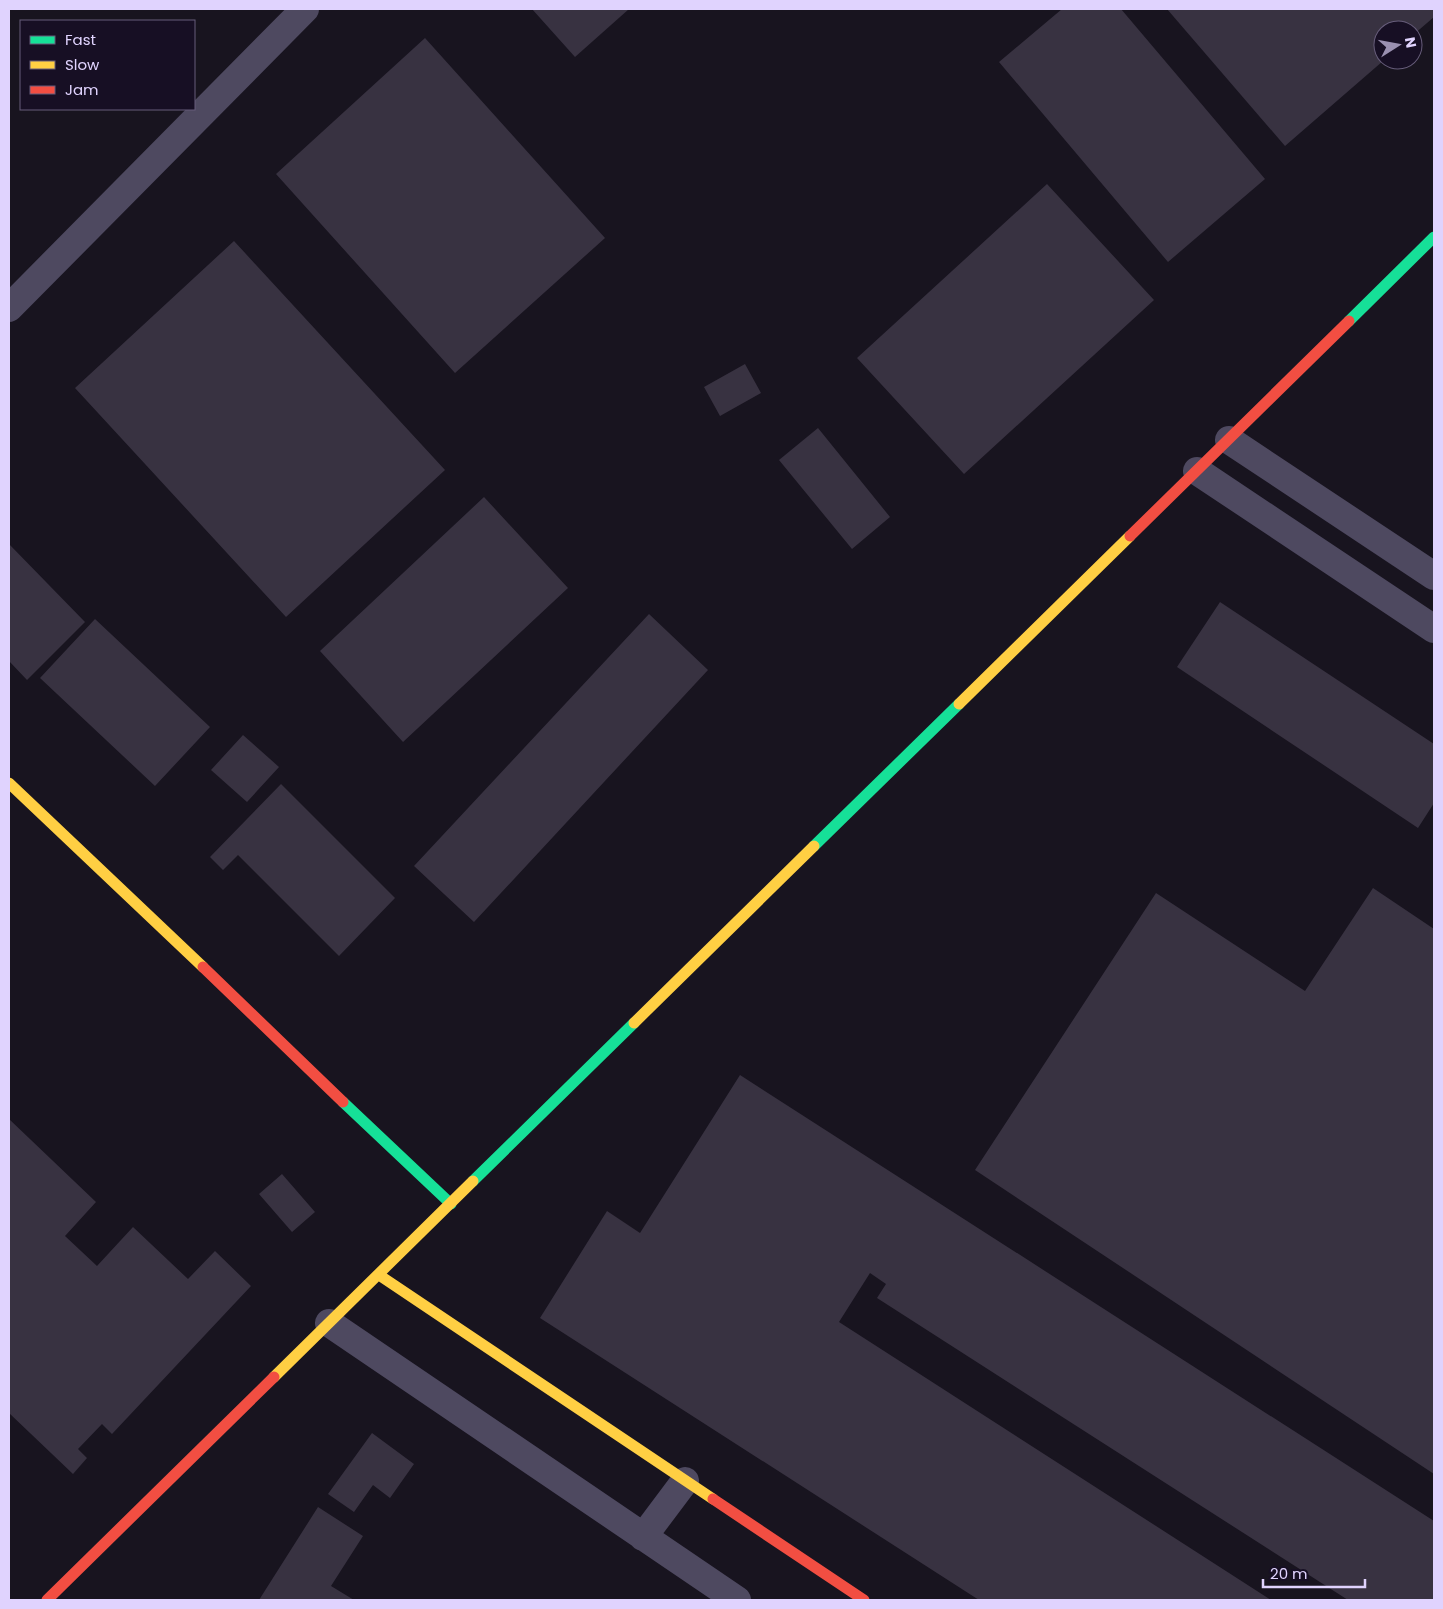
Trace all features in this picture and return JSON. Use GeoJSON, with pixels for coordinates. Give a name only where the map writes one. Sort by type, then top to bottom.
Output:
{"type":"FeatureCollection","features":[{"type":"Feature","properties":{"kind":"street"},"geometry":{"type":"LineString","coordinates":[[9,308],[305,9]]}},
{"type":"Feature","properties":{"kind":"street"},"geometry":{"type":"LineString","coordinates":[[47,1600],[1434,237]]}},
{"type":"Feature","properties":{"kind":"street"},"geometry":{"type":"LineString","coordinates":[[1229,440],[1434,576]]}},
{"type":"Feature","properties":{"kind":"street"},"geometry":{"type":"LineString","coordinates":[[1197,471],[1434,629]]}},
{"type":"Feature","properties":{"kind":"street"},"geometry":{"type":"LineString","coordinates":[[9,783],[451,1204]]}},
{"type":"Feature","properties":{"kind":"street"},"geometry":{"type":"LineString","coordinates":[[379,1274],[864,1600]]}},
{"type":"Feature","properties":{"kind":"street"},"geometry":{"type":"LineString","coordinates":[[329,1324],[737,1600]]}},
{"type":"Feature","properties":{"kind":"street"},"geometry":{"type":"LineString","coordinates":[[642,1537],[685,1481]]}},
{"type":"Feature","properties":{"kind":"building"},"geometry":{"type":"Polygon","coordinates":[[[532,9],[629,9],[575,57],[532,9]]]}},
{"type":"Feature","properties":{"kind":"building"},"geometry":{"type":"Polygon","coordinates":[[[1062,9],[1121,9],[1265,179],[1168,262],[999,62],[1062,9]]]}},
{"type":"Feature","properties":{"kind":"building"},"geometry":{"type":"Polygon","coordinates":[[[1167,9],[1434,9],[1434,17],[1423,26],[1423,20],[1373,20],[1373,70],[1285,146],[1167,9]]]}},
{"type":"Feature","properties":{"kind":"building"},"geometry":{"type":"Polygon","coordinates":[[[425,38],[605,238],[455,373],[276,174],[425,38]]]}},
{"type":"Feature","properties":{"kind":"building"},"geometry":{"type":"Polygon","coordinates":[[[1047,184],[1154,300],[964,474],[857,358],[1047,184]]]}},
{"type":"Feature","properties":{"kind":"building"},"geometry":{"type":"Polygon","coordinates":[[[234,241],[445,470],[286,617],[75,388],[234,241]]]}},
{"type":"Feature","properties":{"kind":"building"},"geometry":{"type":"Polygon","coordinates":[[[745,364],[761,393],[720,416],[704,387],[745,364]]]}},
{"type":"Feature","properties":{"kind":"building"},"geometry":{"type":"Polygon","coordinates":[[[818,428],[890,517],[852,549],[779,460],[818,428]]]}},
{"type":"Feature","properties":{"kind":"building"},"geometry":{"type":"Polygon","coordinates":[[[484,497],[568,588],[403,742],[320,651],[484,497]]]}},
{"type":"Feature","properties":{"kind":"building"},"geometry":{"type":"Polygon","coordinates":[[[9,544],[85,622],[27,680],[9,661],[9,544]]]}},
{"type":"Feature","properties":{"kind":"building"},"geometry":{"type":"Polygon","coordinates":[[[1220,602],[1434,744],[1434,803],[1418,828],[1177,667],[1220,602]]]}},
{"type":"Feature","properties":{"kind":"building"},"geometry":{"type":"Polygon","coordinates":[[[649,614],[708,670],[474,922],[414,866],[649,614]]]}},
{"type":"Feature","properties":{"kind":"building"},"geometry":{"type":"Polygon","coordinates":[[[95,619],[210,727],[155,786],[40,678],[95,619]]]}},
{"type":"Feature","properties":{"kind":"building"},"geometry":{"type":"Polygon","coordinates":[[[243,735],[279,767],[247,802],[211,770],[243,735]]]}},
{"type":"Feature","properties":{"kind":"building"},"geometry":{"type":"Polygon","coordinates":[[[281,784],[395,898],[339,956],[238,855],[223,870],[210,857],[281,784]]]}},
{"type":"Feature","properties":{"kind":"building"},"geometry":{"type":"Polygon","coordinates":[[[1373,888],[1434,929],[1434,1474],[975,1170],[1156,893],[1305,991],[1373,888]]]}},
{"type":"Feature","properties":{"kind":"building"},"geometry":{"type":"Polygon","coordinates":[[[740,1075],[1434,1521],[1434,1600],[1348,1600],[877,1298],[886,1284],[870,1273],[839,1322],[1271,1600],[979,1600],[540,1318],[607,1211],[640,1233],[740,1075]]]}},
{"type":"Feature","properties":{"kind":"building"},"geometry":{"type":"Polygon","coordinates":[[[9,1119],[96,1202],[65,1236],[97,1266],[133,1227],[188,1279],[215,1251],[251,1286],[112,1434],[102,1424],[78,1449],[87,1458],[73,1474],[9,1413],[9,1119]]]}},
{"type":"Feature","properties":{"kind":"building"},"geometry":{"type":"Polygon","coordinates":[[[282,1174],[315,1212],[292,1232],[259,1194],[282,1174]]]}},
{"type":"Feature","properties":{"kind":"building"},"geometry":{"type":"Polygon","coordinates":[[[372,1433],[414,1464],[390,1498],[373,1485],[354,1512],[328,1494],[372,1433]]]}},
{"type":"Feature","properties":{"kind":"building"},"geometry":{"type":"Polygon","coordinates":[[[318,1507],[363,1536],[331,1586],[354,1600],[259,1600],[318,1507]]]}},
{"type":"Feature","properties":{"kind":"traffic: fast"},"geometry":{"type":"LineString","coordinates":[[1349,321],[1434,237]]}},
{"type":"Feature","properties":{"kind":"traffic: fast"},"geometry":{"type":"LineString","coordinates":[[814,846],[959,704]]}},
{"type":"Feature","properties":{"kind":"traffic: fast"},"geometry":{"type":"LineString","coordinates":[[473,1181],[634,1023]]}},
{"type":"Feature","properties":{"kind":"traffic: fast"},"geometry":{"type":"LineString","coordinates":[[343,1102],[451,1204]]}},
{"type":"Feature","properties":{"kind":"traffic: slow"},"geometry":{"type":"LineString","coordinates":[[959,704],[1130,536]]}},
{"type":"Feature","properties":{"kind":"traffic: slow"},"geometry":{"type":"LineString","coordinates":[[9,783],[203,967]]}},
{"type":"Feature","properties":{"kind":"traffic: slow"},"geometry":{"type":"LineString","coordinates":[[634,1023],[814,846]]}},
{"type":"Feature","properties":{"kind":"traffic: slow"},"geometry":{"type":"LineString","coordinates":[[274,1377],[473,1181]]}},
{"type":"Feature","properties":{"kind":"traffic: slow"},"geometry":{"type":"LineString","coordinates":[[379,1275],[713,1499]]}},
{"type":"Feature","properties":{"kind":"traffic: jam"},"geometry":{"type":"LineString","coordinates":[[1130,536],[1349,321]]}},
{"type":"Feature","properties":{"kind":"traffic: jam"},"geometry":{"type":"LineString","coordinates":[[203,967],[343,1102]]}},
{"type":"Feature","properties":{"kind":"traffic: jam"},"geometry":{"type":"LineString","coordinates":[[47,1600],[274,1377]]}},
{"type":"Feature","properties":{"kind":"traffic: jam"},"geometry":{"type":"LineString","coordinates":[[713,1499],[864,1600]]}}]}
